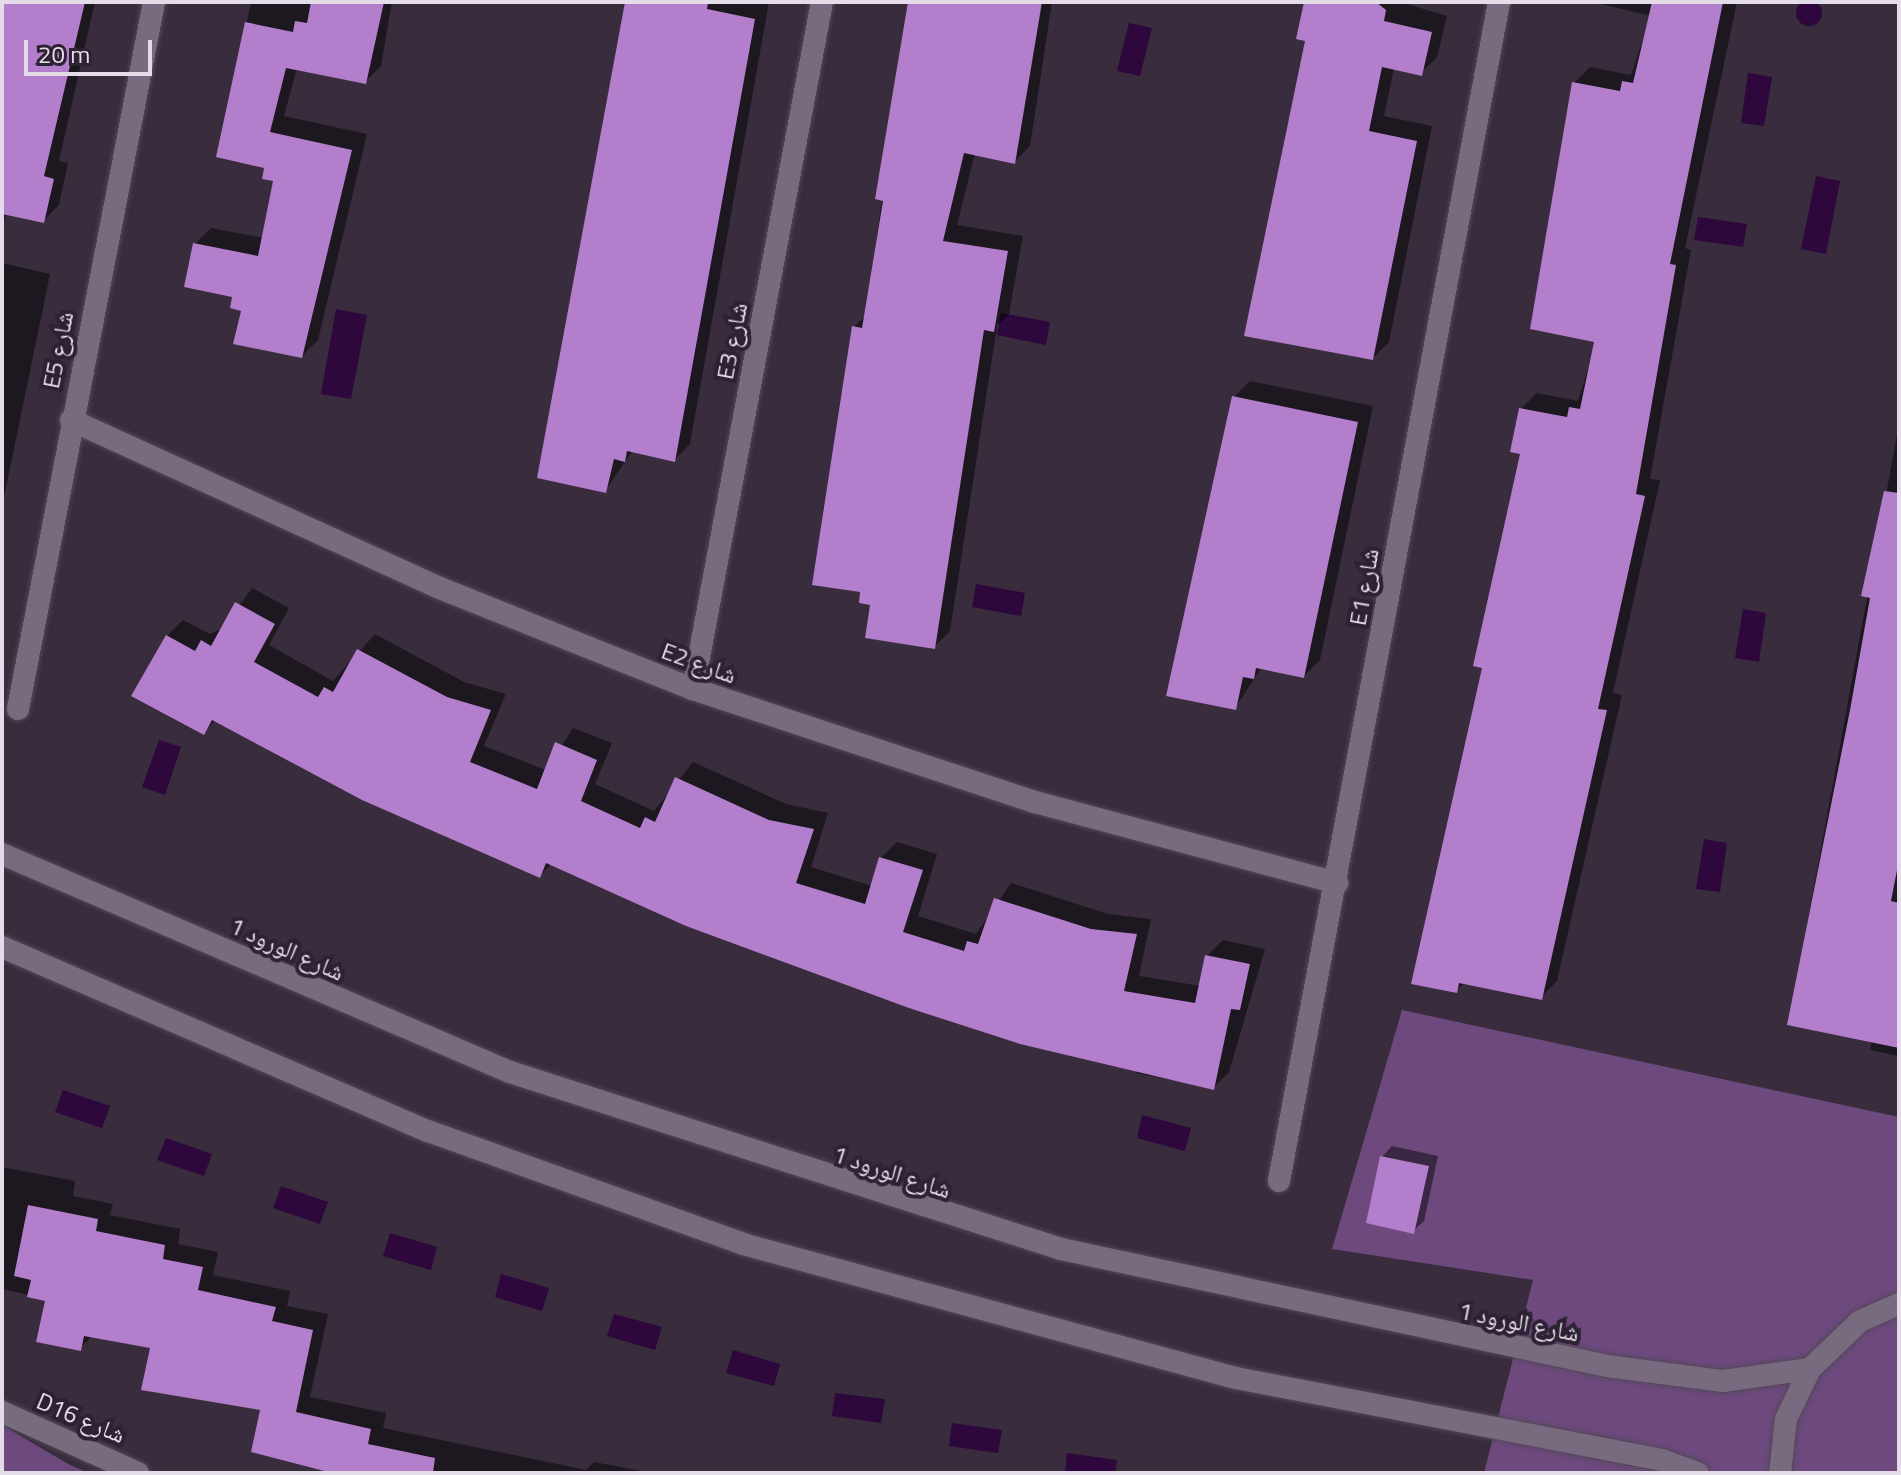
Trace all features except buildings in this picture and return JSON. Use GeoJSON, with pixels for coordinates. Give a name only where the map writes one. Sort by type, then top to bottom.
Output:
{"type":"FeatureCollection","features":[{"type":"Feature","properties":{"kind":"street","name":"E5 شارع"},"geometry":{"type":"LineString","coordinates":[[18,709],[71,420],[154,2]]}},
{"type":"Feature","properties":{"kind":"street","name":"E3 شارع"},"geometry":{"type":"LineString","coordinates":[[693,689],[822,2]]}},
{"type":"Feature","properties":{"kind":"street","name":"E1 شارع"},"geometry":{"type":"LineString","coordinates":[[1279,1181],[1499,2]]}},
{"type":"Feature","properties":{"kind":"street","name":"E2 شارع"},"geometry":{"type":"LineString","coordinates":[[71,420],[453,594],[693,689],[1035,802],[1337,883]]}},
{"type":"Feature","properties":{"kind":"street","name":"شارع الورود 1"},"geometry":{"type":"LineString","coordinates":[[2,854],[510,1072],[1046,1245],[1607,1366],[1723,1381],[1810,1369]]}},
{"type":"Feature","properties":{"kind":"street"},"geometry":{"type":"LineString","coordinates":[[2,947],[428,1131],[743,1244],[1236,1378],[1662,1460],[1698,1473]]}},
{"type":"Feature","properties":{"kind":"street"},"geometry":{"type":"LineString","coordinates":[[1780,1473],[1786,1419],[1810,1369],[1860,1321],[1897,1303]]}},
{"type":"Feature","properties":{"kind":"street","name":"D16 شارع"},"geometry":{"type":"LineString","coordinates":[[2,1412],[138,1473]]}},
{"type":"Feature","properties":{"kind":"shaded area"},"geometry":{"type":"Polygon","coordinates":[[[1809,0],[1818,4],[1822,13],[1818,22],[1809,26],[1800,22],[1796,13],[1800,4],[1809,0]]]}},
{"type":"Feature","properties":{"kind":"shaded area"},"geometry":{"type":"Polygon","coordinates":[[[1129,23],[1152,28],[1140,76],[1117,71],[1129,23]]]}},
{"type":"Feature","properties":{"kind":"shaded area"},"geometry":{"type":"Polygon","coordinates":[[[1748,73],[1772,77],[1764,126],[1741,123],[1748,73]]]}},
{"type":"Feature","properties":{"kind":"shaded area"},"geometry":{"type":"Polygon","coordinates":[[[1816,176],[1840,181],[1826,254],[1801,249],[1816,176]]]}},
{"type":"Feature","properties":{"kind":"shaded area"},"geometry":{"type":"Polygon","coordinates":[[[1698,217],[1747,224],[1743,247],[1694,240],[1698,217]]]}},
{"type":"Feature","properties":{"kind":"shaded area"},"geometry":{"type":"Polygon","coordinates":[[[336,309],[367,315],[351,399],[321,394],[336,309]]]}},
{"type":"Feature","properties":{"kind":"shaded area"},"geometry":{"type":"Polygon","coordinates":[[[1001,313],[1050,322],[1046,345],[997,335],[1001,313]]]}},
{"type":"Feature","properties":{"kind":"shaded area"},"geometry":{"type":"Polygon","coordinates":[[[976,584],[1025,593],[1021,616],[972,607],[976,584]]]}},
{"type":"Feature","properties":{"kind":"shaded area"},"geometry":{"type":"Polygon","coordinates":[[[1743,609],[1766,613],[1759,662],[1735,658],[1743,609]]]}},
{"type":"Feature","properties":{"kind":"shaded area"},"geometry":{"type":"Polygon","coordinates":[[[159,740],[181,747],[165,795],[142,787],[159,740]]]}},
{"type":"Feature","properties":{"kind":"shaded area"},"geometry":{"type":"Polygon","coordinates":[[[1704,839],[1727,843],[1720,892],[1696,889],[1704,839]]]}},
{"type":"Feature","properties":{"kind":"shaded area"},"geometry":{"type":"Polygon","coordinates":[[[1402,1010],[1899,1117],[1899,1473],[1484,1473],[1533,1280],[1332,1249],[1402,1010]]]}},
{"type":"Feature","properties":{"kind":"shaded area"},"geometry":{"type":"Polygon","coordinates":[[[63,1090],[110,1106],[102,1128],[55,1112],[63,1090]]]}},
{"type":"Feature","properties":{"kind":"shaded area"},"geometry":{"type":"Polygon","coordinates":[[[1142,1115],[1191,1128],[1185,1151],[1137,1138],[1142,1115]]]}},
{"type":"Feature","properties":{"kind":"shaded area"},"geometry":{"type":"Polygon","coordinates":[[[166,1138],[212,1154],[204,1176],[157,1160],[166,1138]]]}},
{"type":"Feature","properties":{"kind":"shaded area"},"geometry":{"type":"Polygon","coordinates":[[[281,1186],[328,1202],[320,1224],[273,1208],[281,1186]]]}},
{"type":"Feature","properties":{"kind":"shaded area"},"geometry":{"type":"Polygon","coordinates":[[[390,1233],[437,1247],[431,1270],[383,1256],[390,1233]]]}},
{"type":"Feature","properties":{"kind":"shaded area"},"geometry":{"type":"Polygon","coordinates":[[[501,1274],[549,1288],[542,1311],[495,1297],[501,1274]]]}},
{"type":"Feature","properties":{"kind":"shaded area"},"geometry":{"type":"Polygon","coordinates":[[[614,1314],[662,1327],[655,1350],[607,1336],[614,1314]]]}},
{"type":"Feature","properties":{"kind":"shaded area"},"geometry":{"type":"Polygon","coordinates":[[[733,1350],[780,1364],[774,1386],[726,1373],[733,1350]]]}},
{"type":"Feature","properties":{"kind":"shaded area"},"geometry":{"type":"Polygon","coordinates":[[[835,1393],[885,1399],[881,1423],[832,1416],[835,1393]]]}},
{"type":"Feature","properties":{"kind":"shaded area"},"geometry":{"type":"Polygon","coordinates":[[[952,1423],[1002,1430],[998,1453],[949,1446],[952,1423]]]}},
{"type":"Feature","properties":{"kind":"shaded area"},"geometry":{"type":"Polygon","coordinates":[[[2,1425],[70,1465],[88,1473],[2,1473],[2,1425]]]}},
{"type":"Feature","properties":{"kind":"shaded area"},"geometry":{"type":"Polygon","coordinates":[[[1067,1453],[1117,1460],[1115,1473],[1065,1473],[1067,1453]]]}}]}
